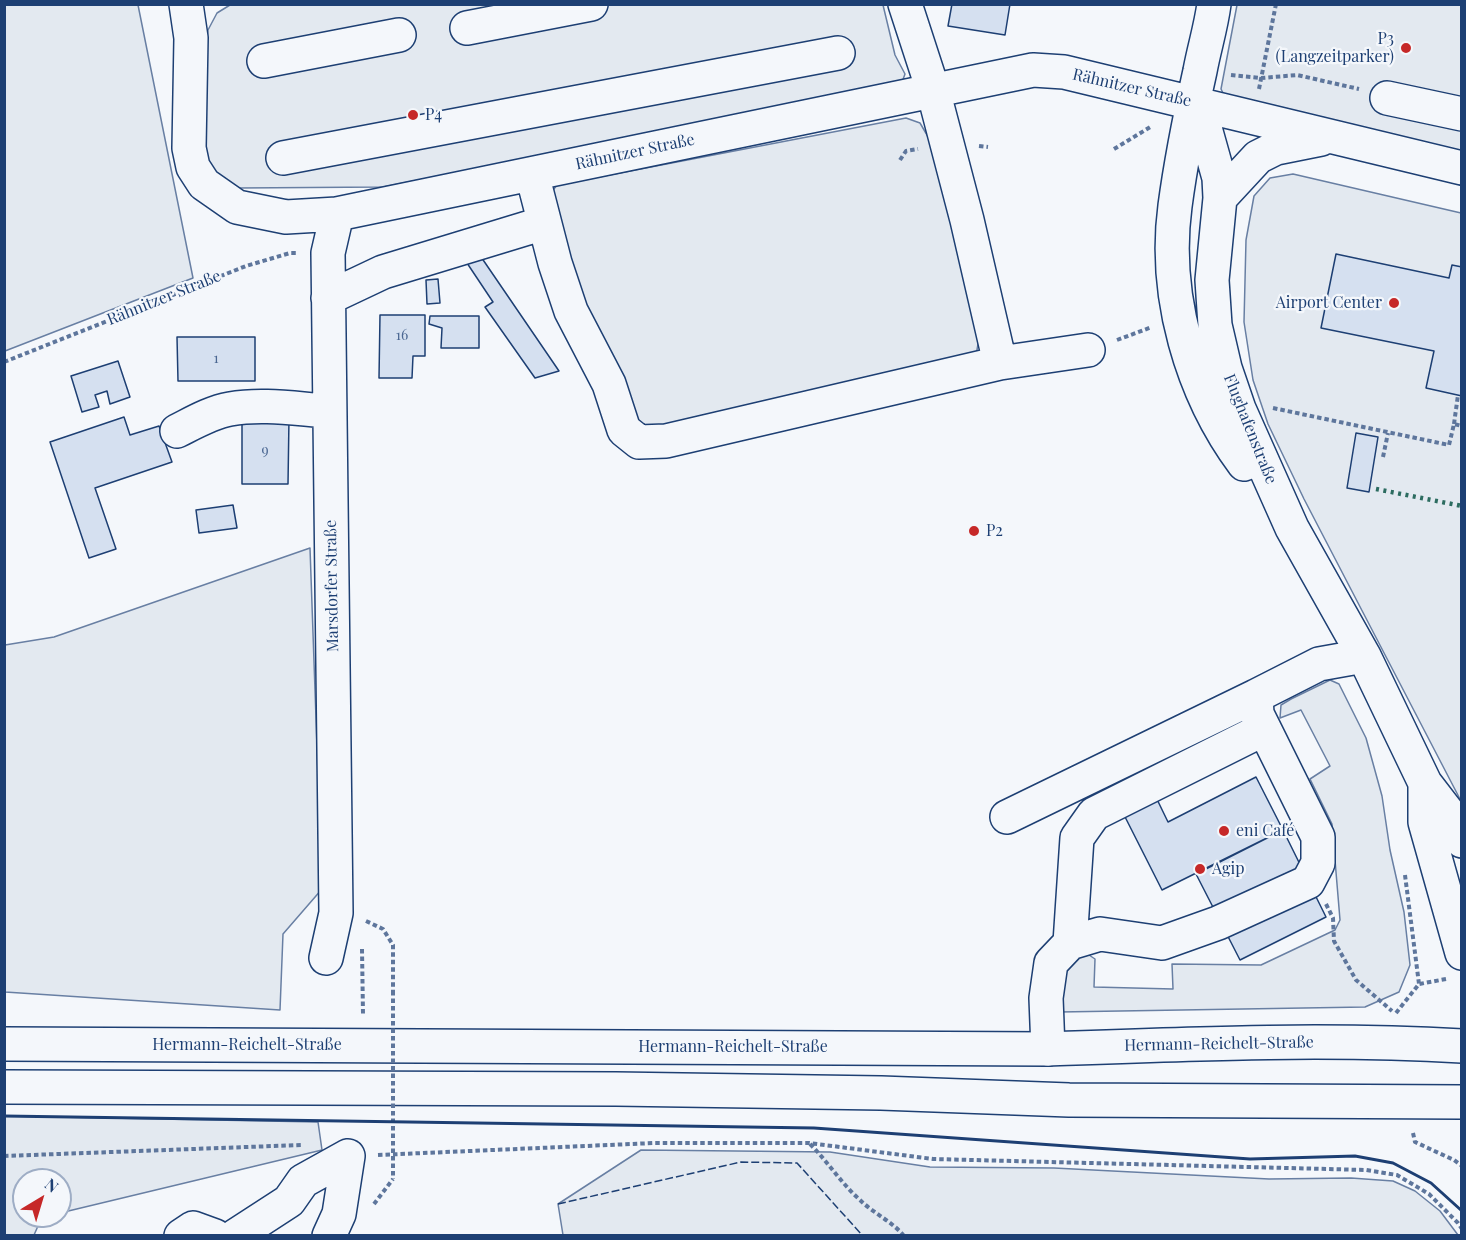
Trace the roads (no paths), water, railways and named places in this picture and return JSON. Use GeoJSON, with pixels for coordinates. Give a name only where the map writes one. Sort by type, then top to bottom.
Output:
{"type":"FeatureCollection","features":[{"type":"Feature","properties":{"kind":"street","name":"Rähnitzer Straße"},"geometry":{"type":"LineString","coordinates":[[186,4],[191,38],[189,148],[193,167],[204,184],[237,207],[286,217],[337,214],[1033,70],[1196,87],[1255,118],[1329,137]]}},
{"type":"Feature","properties":{"kind":"street"},"geometry":{"type":"LineString","coordinates":[[467,28],[591,4]]}},
{"type":"Feature","properties":{"kind":"street"},"geometry":{"type":"LineString","coordinates":[[905,4],[933,90],[967,220],[1000,363]]}},
{"type":"Feature","properties":{"kind":"street","name":"Flughafenstraße"},"geometry":{"type":"LineString","coordinates":[[1214,4],[1174,208],[1172,259],[1178,310],[1190,356],[1209,405],[1238,456],[1292,528]]}},
{"type":"Feature","properties":{"kind":"street"},"geometry":{"type":"LineString","coordinates":[[264,61],[399,35]]}},
{"type":"Feature","properties":{"kind":"street"},"geometry":{"type":"LineString","coordinates":[[283,158],[838,53]]}},
{"type":"Feature","properties":{"kind":"street","name":"Flughafenstraße"},"geometry":{"type":"LineString","coordinates":[[1196,87],[1219,178],[1220,198],[1212,280],[1215,325],[1225,368],[1239,409],[1292,528],[1364,656],[1425,783],[1452,818],[1461,841]]}},
{"type":"Feature","properties":{"kind":"street"},"geometry":{"type":"LineString","coordinates":[[1375,94],[1461,114]]}},
{"type":"Feature","properties":{"kind":"street"},"geometry":{"type":"LineString","coordinates":[[1220,198],[1258,157],[1276,148],[1329,137],[1461,168]]}},
{"type":"Feature","properties":{"kind":"street"},"geometry":{"type":"LineString","coordinates":[[532,174],[544,223],[571,311],[609,384],[624,430],[639,442],[666,441],[1000,363],[1088,350]]}},
{"type":"Feature","properties":{"kind":"street","name":"Marsdorfer Straße"},"geometry":{"type":"LineString","coordinates":[[326,958],[336,913],[328,253],[337,214]]}},
{"type":"Feature","properties":{"kind":"street"},"geometry":{"type":"LineString","coordinates":[[328,298],[383,272],[544,223]]}},
{"type":"Feature","properties":{"kind":"street"},"geometry":{"type":"LineString","coordinates":[[177,431],[229,409],[272,407],[329,411]]}},
{"type":"Feature","properties":{"kind":"street"},"geometry":{"type":"LineString","coordinates":[[1007,817],[1319,664],[1364,656]]}},
{"type":"Feature","properties":{"kind":"street"},"geometry":{"type":"LineString","coordinates":[[1048,1049],[1046,998],[1051,963],[1070,942],[1100,934],[1162,943],[1218,923],[1308,882],[1318,863],[1318,837],[1257,714],[1256,696]]}},
{"type":"Feature","properties":{"kind":"street"},"geometry":{"type":"LineString","coordinates":[[1070,942],[1077,837],[1094,814],[1264,729]]}},
{"type":"Feature","properties":{"kind":"street","name":"Flughafenstraße"},"geometry":{"type":"LineString","coordinates":[[1425,783],[1425,822],[1456,966]]}},
{"type":"Feature","properties":{"kind":"street","name":"Hermann-Reichelt-Straße"},"geometry":{"type":"LineString","coordinates":[[4,1044],[1048,1049],[1220,1042],[1398,1042],[1461,1046]]}},
{"type":"Feature","properties":{"kind":"street"},"geometry":{"type":"LineString","coordinates":[[4,1087],[616,1089],[881,1093],[1069,1100],[1461,1102]]}},
{"type":"Feature","properties":{"kind":"street"},"geometry":{"type":"LineString","coordinates":[[235,1236],[289,1201],[303,1182],[348,1156],[339,1214],[329,1236]]}},
{"type":"Feature","properties":{"kind":"street"},"geometry":{"type":"LineString","coordinates":[[181,1236],[193,1228],[215,1236]]}},
{"type":"Feature","properties":{"kind":"place","name":"P3 (Langzeitparker)"},"geometry":{"type":"Point","coordinates":[1406,48]}},
{"type":"Feature","properties":{"kind":"place","name":"P4"},"geometry":{"type":"Point","coordinates":[413,115]}},
{"type":"Feature","properties":{"kind":"place","name":"Airport Center"},"geometry":{"type":"Point","coordinates":[1394,303]}},
{"type":"Feature","properties":{"kind":"place","name":"P2"},"geometry":{"type":"Point","coordinates":[974,531]}},
{"type":"Feature","properties":{"kind":"place","name":"eni Café"},"geometry":{"type":"Point","coordinates":[1224,831]}},
{"type":"Feature","properties":{"kind":"place","name":"Agip"},"geometry":{"type":"Point","coordinates":[1200,869]}}]}
